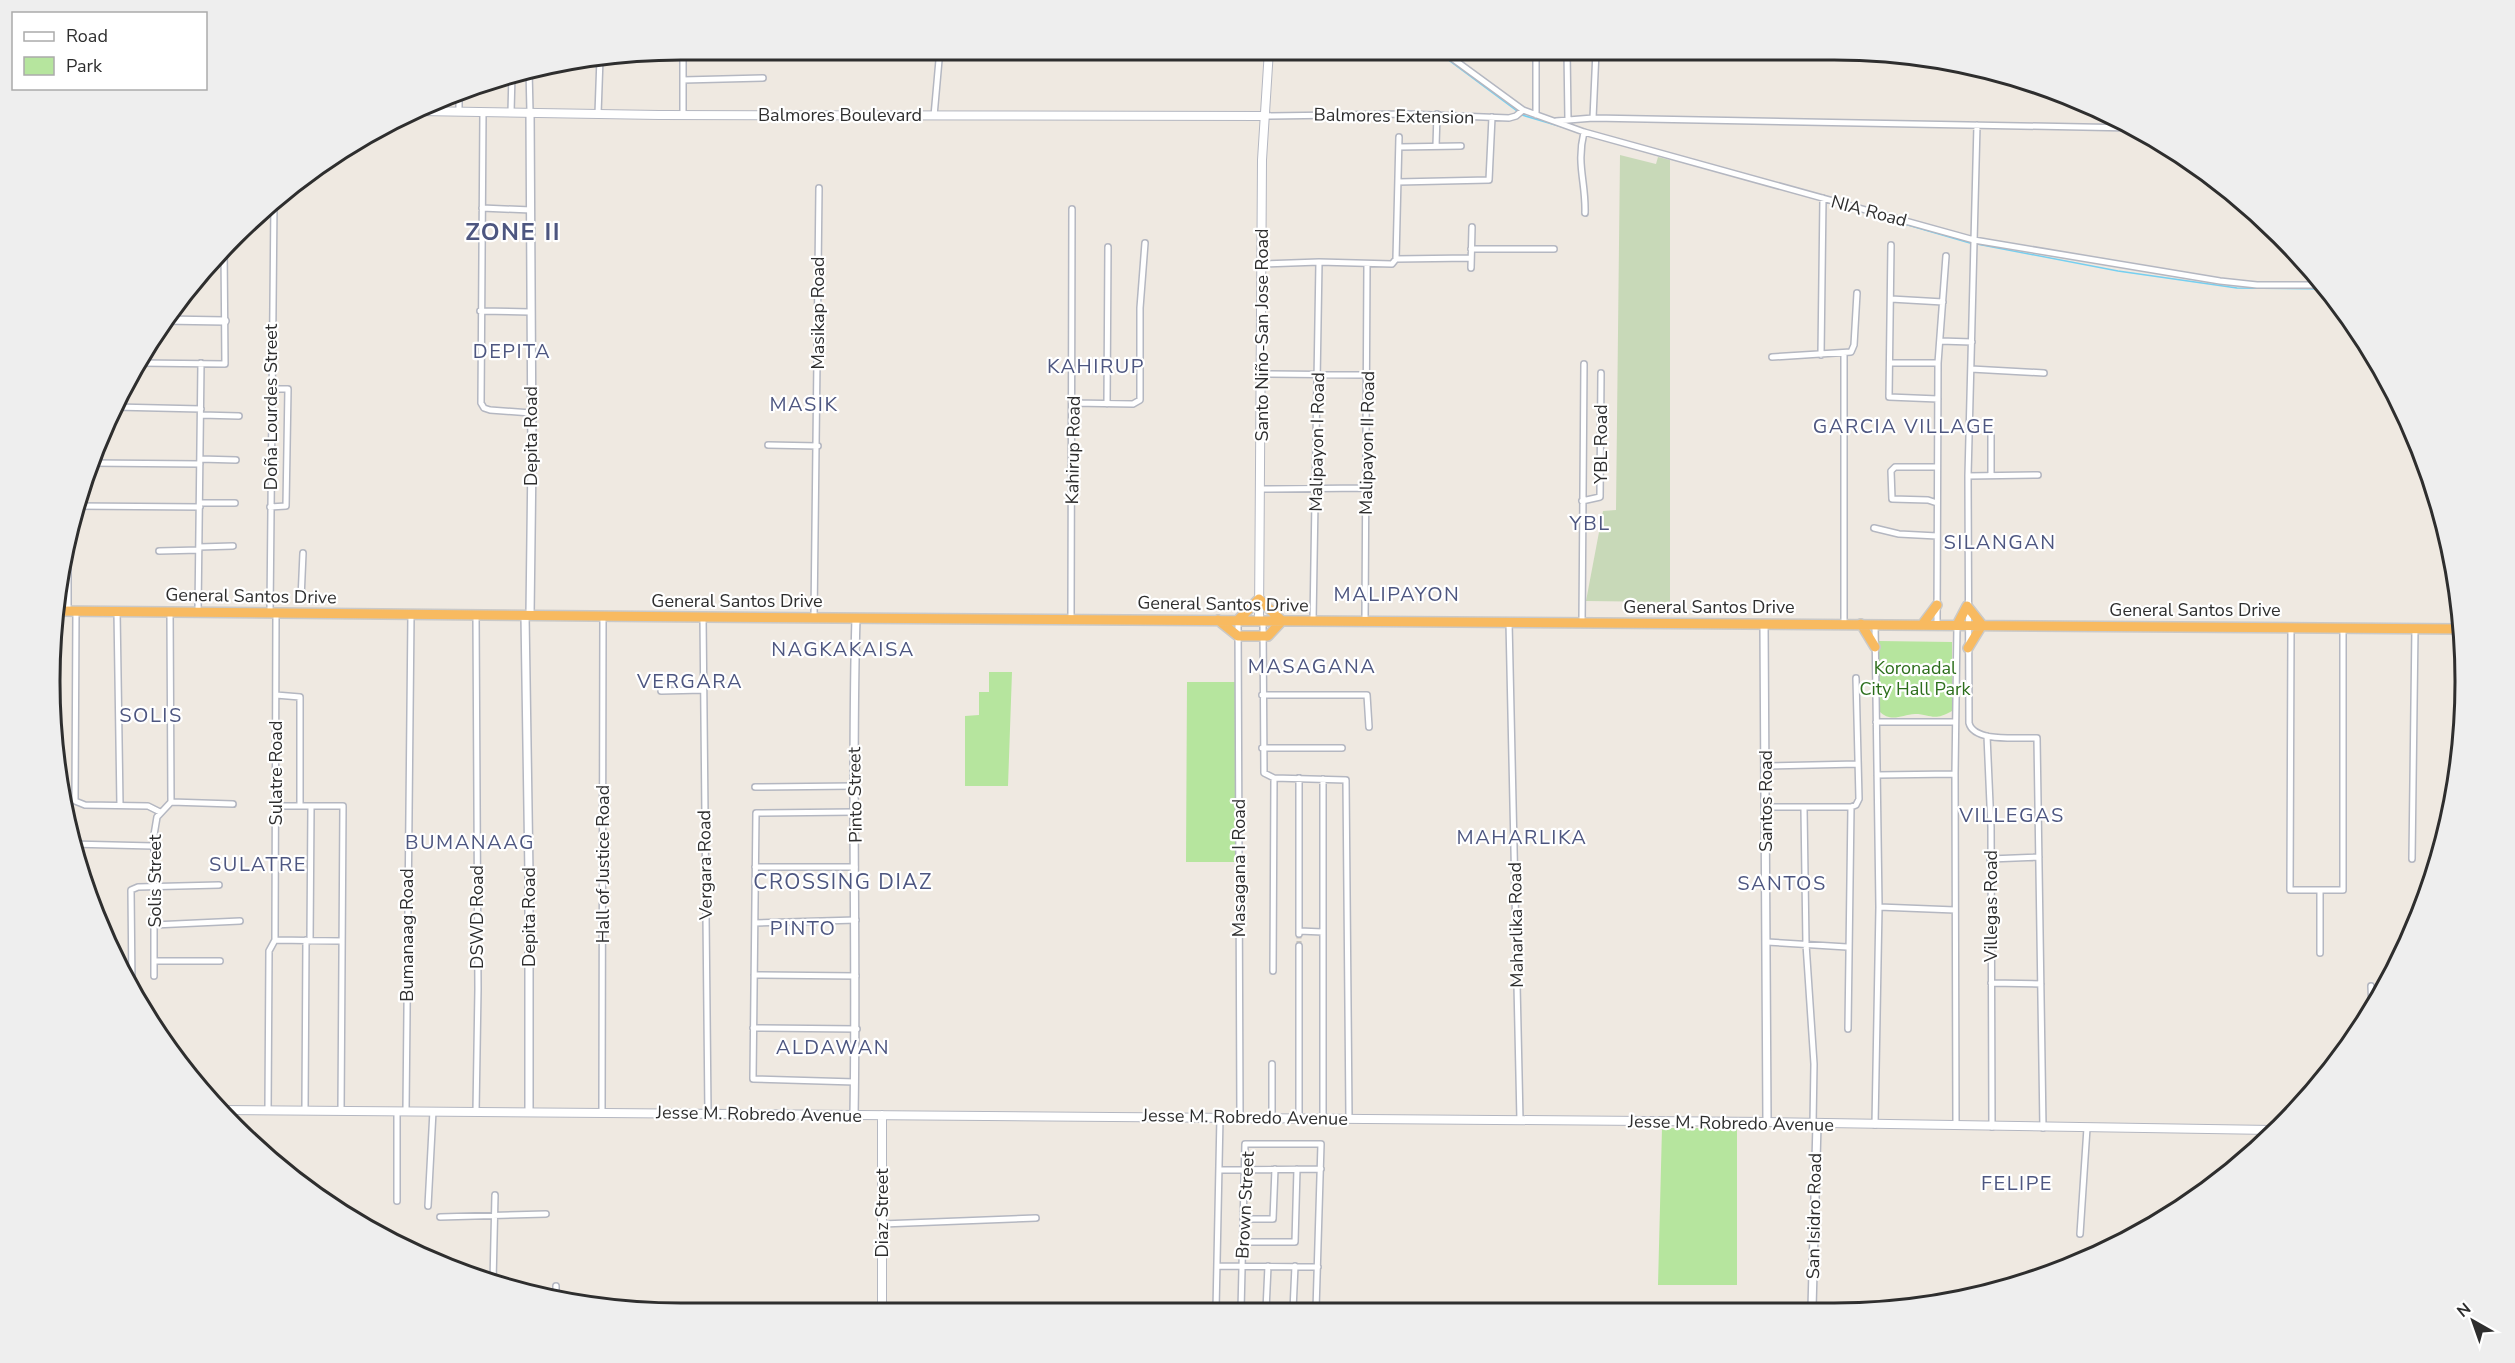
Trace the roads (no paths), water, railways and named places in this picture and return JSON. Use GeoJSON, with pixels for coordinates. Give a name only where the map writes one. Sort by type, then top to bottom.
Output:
{"type":"FeatureCollection","features":[{"type":"Feature","properties":{"kind":"highway"},"geometry":{"type":"LineString","coordinates":[[1218,620],[1238,636],[1268,636],[1282,621],[1259,599],[1238,620]]}},
{"type":"Feature","properties":{"kind":"highway"},"geometry":{"type":"LineString","coordinates":[[1922,625],[1937,605]]}},
{"type":"Feature","properties":{"kind":"highway"},"geometry":{"type":"LineString","coordinates":[[1958,625],[1967,606],[1982,625],[1968,648]]}},
{"type":"Feature","properties":{"kind":"highway","name":"General Santos Drive"},"geometry":{"type":"LineString","coordinates":[[64,611],[2453,629]]}},
{"type":"Feature","properties":{"kind":"highway"},"geometry":{"type":"LineString","coordinates":[[1861,624],[1875,647]]}},
{"type":"Feature","properties":{"kind":"main road","name":"Santo Niño-San Jose Road"},"geometry":{"type":"LineString","coordinates":[[1261,621],[1259,599],[1263,116],[1268,60]]}},
{"type":"Feature","properties":{"kind":"main road","name":"Balmores Boulevard"},"geometry":{"type":"LineString","coordinates":[[435,111],[683,115],[1263,116]]}},
{"type":"Feature","properties":{"kind":"main road","name":"Jesse M. Robredo Avenue"},"geometry":{"type":"LineString","coordinates":[[232,1110],[1767,1122],[2263,1130]]}},
{"type":"Feature","properties":{"kind":"main road","name":"Diaz Street"},"geometry":{"type":"LineString","coordinates":[[882,1115],[882,1303]]}},
{"type":"Feature","properties":{"kind":"street"},"geometry":{"type":"LineString","coordinates":[[683,60],[683,115]]}},
{"type":"Feature","properties":{"kind":"street"},"geometry":{"type":"LineString","coordinates":[[934,116],[939,60]]}},
{"type":"Feature","properties":{"kind":"street","name":"NIA Road"},"geometry":{"type":"LineString","coordinates":[[1455,60],[1523,110],[1584,134],[1974,240],[2220,281],[2257,285],[2312,285]]}},
{"type":"Feature","properties":{"kind":"street"},"geometry":{"type":"LineString","coordinates":[[1536,60],[1536,115]]}},
{"type":"Feature","properties":{"kind":"street"},"geometry":{"type":"LineString","coordinates":[[1567,60],[1568,120]]}},
{"type":"Feature","properties":{"kind":"street"},"geometry":{"type":"LineString","coordinates":[[1593,118],[1596,60]]}},
{"type":"Feature","properties":{"kind":"street"},"geometry":{"type":"LineString","coordinates":[[598,114],[600,65]]}},
{"type":"Feature","properties":{"kind":"street"},"geometry":{"type":"LineString","coordinates":[[682,80],[763,78]]}},
{"type":"Feature","properties":{"kind":"street"},"geometry":{"type":"LineString","coordinates":[[529,79],[530,112]]}},
{"type":"Feature","properties":{"kind":"street"},"geometry":{"type":"LineString","coordinates":[[511,112],[512,84]]}},
{"type":"Feature","properties":{"kind":"street"},"geometry":{"type":"LineString","coordinates":[[459,101],[459,111]]}},
{"type":"Feature","properties":{"kind":"street","name":"Balmores Extension"},"geometry":{"type":"LineString","coordinates":[[1263,116],[1437,114],[1512,118],[1523,110]]}},
{"type":"Feature","properties":{"kind":"street"},"geometry":{"type":"LineString","coordinates":[[483,112],[480,310],[482,406],[490,410],[531,413]]}},
{"type":"Feature","properties":{"kind":"street","name":"Depita Road"},"geometry":{"type":"LineString","coordinates":[[529,1111],[527,615],[531,413],[530,112]]}},
{"type":"Feature","properties":{"kind":"street"},"geometry":{"type":"LineString","coordinates":[[1436,146],[1437,114]]}},
{"type":"Feature","properties":{"kind":"street"},"geometry":{"type":"LineString","coordinates":[[1398,182],[1489,180],[1492,117]]}},
{"type":"Feature","properties":{"kind":"street"},"geometry":{"type":"LineString","coordinates":[[1555,121],[1593,118],[2115,128]]}},
{"type":"Feature","properties":{"kind":"street"},"geometry":{"type":"LineString","coordinates":[[1977,125],[1968,476],[1967,606],[1970,727],[1976,734],[1987,736],[2037,738],[2043,1128]]}},
{"type":"Feature","properties":{"kind":"street"},"geometry":{"type":"LineString","coordinates":[[1584,134],[1580,166],[1586,192],[1585,213]]}},
{"type":"Feature","properties":{"kind":"street"},"geometry":{"type":"LineString","coordinates":[[1262,264],[1319,262],[1392,264],[1396,259],[1399,137]]}},
{"type":"Feature","properties":{"kind":"street"},"geometry":{"type":"LineString","coordinates":[[1399,147],[1461,146]]}},
{"type":"Feature","properties":{"kind":"street","name":"Masikap Road"},"geometry":{"type":"LineString","coordinates":[[814,618],[818,446],[819,188]]}},
{"type":"Feature","properties":{"kind":"street"},"geometry":{"type":"LineString","coordinates":[[1821,355],[1823,198]]}},
{"type":"Feature","properties":{"kind":"street"},"geometry":{"type":"LineString","coordinates":[[482,208],[531,210]]}},
{"type":"Feature","properties":{"kind":"street","name":"Kahirup Road"},"geometry":{"type":"LineString","coordinates":[[1071,619],[1072,209]]}},
{"type":"Feature","properties":{"kind":"street","name":"Doña Lourdes Street"},"geometry":{"type":"LineString","coordinates":[[273,613],[270,507],[274,212]]}},
{"type":"Feature","properties":{"kind":"street"},"geometry":{"type":"LineString","coordinates":[[1471,268],[1472,227]]}},
{"type":"Feature","properties":{"kind":"street"},"geometry":{"type":"LineString","coordinates":[[1073,403],[1133,404],[1139,402],[1141,397],[1140,308],[1145,243]]}},
{"type":"Feature","properties":{"kind":"street"},"geometry":{"type":"LineString","coordinates":[[1891,245],[1888,397],[1938,399]]}},
{"type":"Feature","properties":{"kind":"street"},"geometry":{"type":"LineString","coordinates":[[1107,404],[1108,247]]}},
{"type":"Feature","properties":{"kind":"street"},"geometry":{"type":"LineString","coordinates":[[1472,249],[1554,249]]}},
{"type":"Feature","properties":{"kind":"street"},"geometry":{"type":"LineString","coordinates":[[1937,625],[1938,363],[1946,256]]}},
{"type":"Feature","properties":{"kind":"street"},"geometry":{"type":"LineString","coordinates":[[1396,259],[1471,258]]}},
{"type":"Feature","properties":{"kind":"street"},"geometry":{"type":"LineString","coordinates":[[148,363],[225,364],[224,261]]}},
{"type":"Feature","properties":{"kind":"street","name":"Malipayon I Road"},"geometry":{"type":"LineString","coordinates":[[1313,621],[1319,262]]}},
{"type":"Feature","properties":{"kind":"street","name":"Malipayon II Road"},"geometry":{"type":"LineString","coordinates":[[1365,622],[1367,264]]}},
{"type":"Feature","properties":{"kind":"street"},"geometry":{"type":"LineString","coordinates":[[1772,357],[1851,352],[1854,347],[1857,293]]}},
{"type":"Feature","properties":{"kind":"street"},"geometry":{"type":"LineString","coordinates":[[1891,299],[1943,302]]}},
{"type":"Feature","properties":{"kind":"street"},"geometry":{"type":"LineString","coordinates":[[480,310],[531,312]]}},
{"type":"Feature","properties":{"kind":"street"},"geometry":{"type":"LineString","coordinates":[[176,320],[225,321]]}},
{"type":"Feature","properties":{"kind":"street"},"geometry":{"type":"LineString","coordinates":[[1940,341],[1972,342]]}},
{"type":"Feature","properties":{"kind":"street"},"geometry":{"type":"LineString","coordinates":[[1844,624],[1845,354]]}},
{"type":"Feature","properties":{"kind":"street"},"geometry":{"type":"LineString","coordinates":[[198,612],[201,363]]}},
{"type":"Feature","properties":{"kind":"street"},"geometry":{"type":"LineString","coordinates":[[1890,363],[1938,363]]}},
{"type":"Feature","properties":{"kind":"street","name":"YBL Road"},"geometry":{"type":"LineString","coordinates":[[1581,623],[1584,364]]}},
{"type":"Feature","properties":{"kind":"street"},"geometry":{"type":"LineString","coordinates":[[1971,369],[2044,373]]}},
{"type":"Feature","properties":{"kind":"street","name":"YBL Road"},"geometry":{"type":"LineString","coordinates":[[1582,501],[1600,497],[1601,373]]}},
{"type":"Feature","properties":{"kind":"street"},"geometry":{"type":"LineString","coordinates":[[1261,374],[1368,375]]}},
{"type":"Feature","properties":{"kind":"street"},"geometry":{"type":"LineString","coordinates":[[270,507],[286,506],[288,388],[271,389]]}},
{"type":"Feature","properties":{"kind":"street"},"geometry":{"type":"LineString","coordinates":[[124,408],[239,416]]}},
{"type":"Feature","properties":{"kind":"street"},"geometry":{"type":"LineString","coordinates":[[1990,433],[1991,475]]}},
{"type":"Feature","properties":{"kind":"street"},"geometry":{"type":"LineString","coordinates":[[768,445],[818,446]]}},
{"type":"Feature","properties":{"kind":"street"},"geometry":{"type":"LineString","coordinates":[[100,463],[236,460]]}},
{"type":"Feature","properties":{"kind":"street"},"geometry":{"type":"LineString","coordinates":[[1937,467],[1895,467],[1891,471],[1891,496],[1894,500],[1924,500],[1937,503]]}},
{"type":"Feature","properties":{"kind":"street"},"geometry":{"type":"LineString","coordinates":[[1968,476],[2038,475]]}},
{"type":"Feature","properties":{"kind":"street"},"geometry":{"type":"LineString","coordinates":[[1261,489],[1366,488]]}},
{"type":"Feature","properties":{"kind":"street"},"geometry":{"type":"LineString","coordinates":[[86,506],[200,505],[235,502]]}},
{"type":"Feature","properties":{"kind":"street"},"geometry":{"type":"LineString","coordinates":[[1874,528],[1899,534],[1937,536]]}},
{"type":"Feature","properties":{"kind":"street"},"geometry":{"type":"LineString","coordinates":[[159,551],[233,546]]}},
{"type":"Feature","properties":{"kind":"street"},"geometry":{"type":"LineString","coordinates":[[302,599],[303,553]]}},
{"type":"Feature","properties":{"kind":"street"},"geometry":{"type":"LineString","coordinates":[[70,572],[72,611],[76,627],[75,799],[78,804],[149,806],[160,812]]}},
{"type":"Feature","properties":{"kind":"street"},"geometry":{"type":"LineString","coordinates":[[117,611],[120,805]]}},
{"type":"Feature","properties":{"kind":"street"},"geometry":{"type":"LineString","coordinates":[[170,612],[171,802],[233,804]]}},
{"type":"Feature","properties":{"kind":"street","name":"Sulatre Road"},"geometry":{"type":"LineString","coordinates":[[268,1110],[269,951],[275,940],[276,695],[273,613]]}},
{"type":"Feature","properties":{"kind":"street","name":"Bumanaag Road"},"geometry":{"type":"LineString","coordinates":[[406,1111],[411,614]]}},
{"type":"Feature","properties":{"kind":"street","name":"DSWD Road"},"geometry":{"type":"LineString","coordinates":[[476,614],[478,989],[476,1112]]}},
{"type":"Feature","properties":{"kind":"street","name":"Hall of Justice Road"},"geometry":{"type":"LineString","coordinates":[[602,1112],[603,616]]}},
{"type":"Feature","properties":{"kind":"street","name":"Vergara Road"},"geometry":{"type":"LineString","coordinates":[[703,617],[708,1113]]}},
{"type":"Feature","properties":{"kind":"street","name":"Pinto Street"},"geometry":{"type":"LineString","coordinates":[[854,1115],[856,618]]}},
{"type":"Feature","properties":{"kind":"street","name":"Masagana I Road"},"geometry":{"type":"LineString","coordinates":[[1238,620],[1240,1117]]}},
{"type":"Feature","properties":{"kind":"street"},"geometry":{"type":"LineString","coordinates":[[1261,621],[1264,773],[1274,778],[1346,780],[1349,1118]]}},
{"type":"Feature","properties":{"kind":"street","name":"Maharlika Road"},"geometry":{"type":"LineString","coordinates":[[1509,622],[1520,1120]]}},
{"type":"Feature","properties":{"kind":"street","name":"Santos Road"},"geometry":{"type":"LineString","coordinates":[[1764,624],[1767,1122]]}},
{"type":"Feature","properties":{"kind":"street"},"geometry":{"type":"LineString","coordinates":[[1875,624],[1879,907],[1875,1125]]}},
{"type":"Feature","properties":{"kind":"street"},"geometry":{"type":"LineString","coordinates":[[1956,1126],[1955,722],[1958,625]]}},
{"type":"Feature","properties":{"kind":"street"},"geometry":{"type":"LineString","coordinates":[[2291,627],[2290,890],[2343,890],[2343,627]]}},
{"type":"Feature","properties":{"kind":"street"},"geometry":{"type":"LineString","coordinates":[[2412,859],[2415,628]]}},
{"type":"Feature","properties":{"kind":"street"},"geometry":{"type":"LineString","coordinates":[[1766,807],[1804,809],[1856,805],[1859,799],[1856,678]]}},
{"type":"Feature","properties":{"kind":"street"},"geometry":{"type":"LineString","coordinates":[[662,691],[703,690]]}},
{"type":"Feature","properties":{"kind":"street"},"geometry":{"type":"LineString","coordinates":[[276,695],[300,697],[300,806]]}},
{"type":"Feature","properties":{"kind":"street"},"geometry":{"type":"LineString","coordinates":[[1262,695],[1367,695],[1369,727]]}},
{"type":"Feature","properties":{"kind":"street"},"geometry":{"type":"LineString","coordinates":[[1876,722],[1955,722]]}},
{"type":"Feature","properties":{"kind":"street","name":"Villegas Road"},"geometry":{"type":"LineString","coordinates":[[1987,736],[1992,1127]]}},
{"type":"Feature","properties":{"kind":"street"},"geometry":{"type":"LineString","coordinates":[[1262,748],[1342,748]]}},
{"type":"Feature","properties":{"kind":"street"},"geometry":{"type":"LineString","coordinates":[[1766,766],[1858,764]]}},
{"type":"Feature","properties":{"kind":"street"},"geometry":{"type":"LineString","coordinates":[[1877,775],[1955,774]]}},
{"type":"Feature","properties":{"kind":"street"},"geometry":{"type":"LineString","coordinates":[[1273,971],[1274,778]]}},
{"type":"Feature","properties":{"kind":"street"},"geometry":{"type":"LineString","coordinates":[[1299,778],[1299,932],[1323,932]]}},
{"type":"Feature","properties":{"kind":"street"},"geometry":{"type":"LineString","coordinates":[[1323,779],[1323,1118]]}},
{"type":"Feature","properties":{"kind":"street"},"geometry":{"type":"LineString","coordinates":[[755,787],[854,786]]}},
{"type":"Feature","properties":{"kind":"street","name":"Solis Street"},"geometry":{"type":"LineString","coordinates":[[154,976],[153,846],[155,822],[160,812],[171,802]]}},
{"type":"Feature","properties":{"kind":"street"},"geometry":{"type":"LineString","coordinates":[[276,806],[343,806],[341,1111]]}},
{"type":"Feature","properties":{"kind":"street"},"geometry":{"type":"LineString","coordinates":[[306,1110],[311,806]]}},
{"type":"Feature","properties":{"kind":"street"},"geometry":{"type":"LineString","coordinates":[[1848,1029],[1847,947],[1851,807]]}},
{"type":"Feature","properties":{"kind":"street"},"geometry":{"type":"LineString","coordinates":[[1804,809],[1806,944],[1814,1064],[1815,1124]]}},
{"type":"Feature","properties":{"kind":"street"},"geometry":{"type":"LineString","coordinates":[[855,812],[756,813],[753,1028],[753,1079],[855,1082]]}},
{"type":"Feature","properties":{"kind":"street"},"geometry":{"type":"LineString","coordinates":[[82,844],[153,846]]}},
{"type":"Feature","properties":{"kind":"street"},"geometry":{"type":"LineString","coordinates":[[1990,859],[2039,857]]}},
{"type":"Feature","properties":{"kind":"street"},"geometry":{"type":"LineString","coordinates":[[755,867],[855,867]]}},
{"type":"Feature","properties":{"kind":"street"},"geometry":{"type":"LineString","coordinates":[[132,970],[130,893],[136,887],[219,885]]}},
{"type":"Feature","properties":{"kind":"street"},"geometry":{"type":"LineString","coordinates":[[2320,890],[2320,953]]}},
{"type":"Feature","properties":{"kind":"street"},"geometry":{"type":"LineString","coordinates":[[1879,907],[1955,909]]}},
{"type":"Feature","properties":{"kind":"street"},"geometry":{"type":"LineString","coordinates":[[755,923],[856,920]]}},
{"type":"Feature","properties":{"kind":"street"},"geometry":{"type":"LineString","coordinates":[[154,925],[240,921]]}},
{"type":"Feature","properties":{"kind":"street"},"geometry":{"type":"LineString","coordinates":[[275,940],[342,941]]}},
{"type":"Feature","properties":{"kind":"street"},"geometry":{"type":"LineString","coordinates":[[1767,942],[1847,947]]}},
{"type":"Feature","properties":{"kind":"street"},"geometry":{"type":"LineString","coordinates":[[1299,946],[1299,1118]]}},
{"type":"Feature","properties":{"kind":"street"},"geometry":{"type":"LineString","coordinates":[[154,961],[220,961]]}},
{"type":"Feature","properties":{"kind":"street"},"geometry":{"type":"LineString","coordinates":[[754,975],[856,976]]}},
{"type":"Feature","properties":{"kind":"street"},"geometry":{"type":"LineString","coordinates":[[1991,983],[2041,984]]}},
{"type":"Feature","properties":{"kind":"street"},"geometry":{"type":"LineString","coordinates":[[2372,986],[2372,992]]}},
{"type":"Feature","properties":{"kind":"street"},"geometry":{"type":"LineString","coordinates":[[753,1028],[856,1029]]}},
{"type":"Feature","properties":{"kind":"street"},"geometry":{"type":"LineString","coordinates":[[1272,1064],[1272,1118]]}},
{"type":"Feature","properties":{"kind":"street"},"geometry":{"type":"LineString","coordinates":[[397,1111],[398,1201]]}},
{"type":"Feature","properties":{"kind":"street"},"geometry":{"type":"LineString","coordinates":[[428,1206],[433,1111]]}},
{"type":"Feature","properties":{"kind":"street"},"geometry":{"type":"LineString","coordinates":[[1216,1303],[1220,1117]]}},
{"type":"Feature","properties":{"kind":"street","name":"San Isidro Road"},"geometry":{"type":"LineString","coordinates":[[1812,1303],[1815,1124]]}},
{"type":"Feature","properties":{"kind":"street"},"geometry":{"type":"LineString","coordinates":[[2080,1234],[2087,1128]]}},
{"type":"Feature","properties":{"kind":"street","name":"Brown Street"},"geometry":{"type":"LineString","coordinates":[[1241,1303],[1245,1144],[1321,1144],[1321,1169]]}},
{"type":"Feature","properties":{"kind":"street"},"geometry":{"type":"LineString","coordinates":[[1243,1219],[1273,1219],[1275,1169]]}},
{"type":"Feature","properties":{"kind":"street"},"geometry":{"type":"LineString","coordinates":[[1243,1242],[1295,1242],[1297,1169]]}},
{"type":"Feature","properties":{"kind":"street"},"geometry":{"type":"LineString","coordinates":[[1219,1170],[1321,1169],[1316,1303]]}},
{"type":"Feature","properties":{"kind":"street"},"geometry":{"type":"LineString","coordinates":[[493,1273],[495,1195]]}},
{"type":"Feature","properties":{"kind":"street"},"geometry":{"type":"LineString","coordinates":[[440,1217],[546,1214]]}},
{"type":"Feature","properties":{"kind":"street"},"geometry":{"type":"LineString","coordinates":[[882,1224],[1036,1218]]}},
{"type":"Feature","properties":{"kind":"street"},"geometry":{"type":"LineString","coordinates":[[1217,1266],[1317,1267]]}},
{"type":"Feature","properties":{"kind":"street"},"geometry":{"type":"LineString","coordinates":[[1266,1303],[1268,1266]]}},
{"type":"Feature","properties":{"kind":"street"},"geometry":{"type":"LineString","coordinates":[[1293,1303],[1295,1266]]}},
{"type":"Feature","properties":{"kind":"street"},"geometry":{"type":"LineString","coordinates":[[556,1286],[556,1290]]}},
{"type":"Feature","properties":{"kind":"waterway"},"geometry":{"type":"LineString","coordinates":[[1448,60],[1517,111]]}},
{"type":"Feature","properties":{"kind":"waterway"},"geometry":{"type":"LineString","coordinates":[[1522,115],[1569,129]]}},
{"type":"Feature","properties":{"kind":"waterway"},"geometry":{"type":"LineString","coordinates":[[1834,204],[1891,220]]}},
{"type":"Feature","properties":{"kind":"waterway"},"geometry":{"type":"LineString","coordinates":[[1894,221],[1970,243]]}},
{"type":"Feature","properties":{"kind":"waterway"},"geometry":{"type":"LineString","coordinates":[[1977,244],[2118,271],[2237,288],[2315,289]]}},
{"type":"Feature","properties":{"kind":"tunnel"},"geometry":{"type":"LineString","coordinates":[[1299,934],[1299,946]]}},
{"type":"Feature","properties":{"kind":"district","name":"ZONE II"},"geometry":{"type":"Point","coordinates":[513,232]}},
{"type":"Feature","properties":{"kind":"district","name":"DEPITA"},"geometry":{"type":"Point","coordinates":[512,351]}},
{"type":"Feature","properties":{"kind":"district","name":"KAHIRUP"},"geometry":{"type":"Point","coordinates":[1096,366]}},
{"type":"Feature","properties":{"kind":"district","name":"MASIK"},"geometry":{"type":"Point","coordinates":[804,404]}},
{"type":"Feature","properties":{"kind":"district","name":"GARCIA VILLAGE"},"geometry":{"type":"Point","coordinates":[1904,426]}},
{"type":"Feature","properties":{"kind":"district","name":"YBL"},"geometry":{"type":"Point","coordinates":[1590,523]}},
{"type":"Feature","properties":{"kind":"district","name":"SILANGAN"},"geometry":{"type":"Point","coordinates":[2000,542]}},
{"type":"Feature","properties":{"kind":"district","name":"MALIPAYON"},"geometry":{"type":"Point","coordinates":[1397,594]}},
{"type":"Feature","properties":{"kind":"district","name":"NAGKAKAISA"},"geometry":{"type":"Point","coordinates":[843,649]}},
{"type":"Feature","properties":{"kind":"district","name":"MASAGANA"},"geometry":{"type":"Point","coordinates":[1312,666]}},
{"type":"Feature","properties":{"kind":"district","name":"VERGARA"},"geometry":{"type":"Point","coordinates":[690,681]}},
{"type":"Feature","properties":{"kind":"district","name":"SOLIS"},"geometry":{"type":"Point","coordinates":[151,715]}},
{"type":"Feature","properties":{"kind":"district","name":"VILLEGAS"},"geometry":{"type":"Point","coordinates":[2012,815]}},
{"type":"Feature","properties":{"kind":"district","name":"MAHARLIKA"},"geometry":{"type":"Point","coordinates":[1522,837]}},
{"type":"Feature","properties":{"kind":"district","name":"BUMANAAG"},"geometry":{"type":"Point","coordinates":[470,842]}},
{"type":"Feature","properties":{"kind":"district","name":"SULATRE"},"geometry":{"type":"Point","coordinates":[258,864]}},
{"type":"Feature","properties":{"kind":"district","name":"CROSSING DIAZ"},"geometry":{"type":"Point","coordinates":[843,882]}},
{"type":"Feature","properties":{"kind":"district","name":"SANTOS"},"geometry":{"type":"Point","coordinates":[1782,883]}},
{"type":"Feature","properties":{"kind":"district","name":"PINTO"},"geometry":{"type":"Point","coordinates":[803,928]}},
{"type":"Feature","properties":{"kind":"district","name":"ALDAWAN"},"geometry":{"type":"Point","coordinates":[833,1047]}},
{"type":"Feature","properties":{"kind":"district","name":"FELIPE"},"geometry":{"type":"Point","coordinates":[2017,1183]}},
{"type":"Feature","properties":{"kind":"park label","name":"Koronadal City Hall Park"},"geometry":{"type":"Point","coordinates":[1915,678]}}]}
